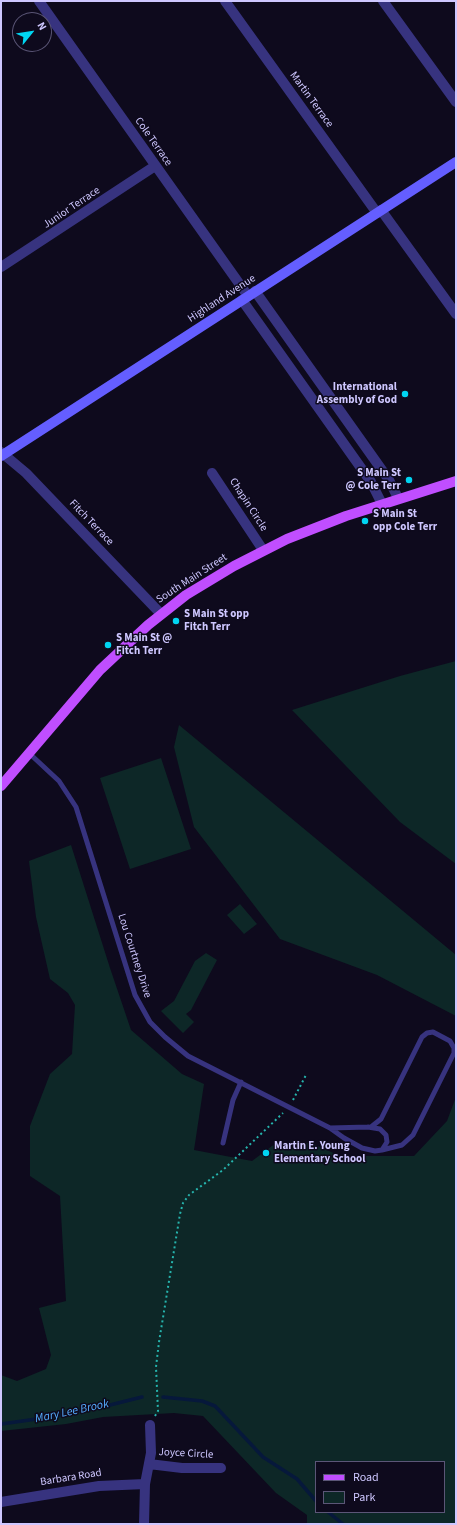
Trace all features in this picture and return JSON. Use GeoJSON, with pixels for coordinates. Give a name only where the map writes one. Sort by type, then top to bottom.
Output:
{"type":"FeatureCollection","features":[{"type":"Feature","properties":{"kind":"main road","name":"South Main Street"},"geometry":{"type":"LineString","coordinates":[[1,786],[30,754],[100,670],[161,614],[210,580],[263,550],[312,529],[398,498],[456,481]]}},
{"type":"Feature","properties":{"kind":"street","name":"Cole Terrace"},"geometry":{"type":"LineString","coordinates":[[39,1],[248,296],[392,484],[398,498]]}},
{"type":"Feature","properties":{"kind":"street","name":"Martin Terrace"},"geometry":{"type":"LineString","coordinates":[[225,1],[379,212],[456,314]]}},
{"type":"Feature","properties":{"kind":"street"},"geometry":{"type":"LineString","coordinates":[[383,1],[456,102]]}},
{"type":"Feature","properties":{"kind":"street","name":"Highland Avenue"},"geometry":{"type":"LineString","coordinates":[[2,454],[456,162]]}},
{"type":"Feature","properties":{"kind":"street","name":"Junior Terrace"},"geometry":{"type":"LineString","coordinates":[[1,267],[155,166]]}},
{"type":"Feature","properties":{"kind":"street","name":"Cole Terrace"},"geometry":{"type":"LineString","coordinates":[[248,296],[370,482],[382,504]]}},
{"type":"Feature","properties":{"kind":"street","name":"Fitch Terrace"},"geometry":{"type":"LineString","coordinates":[[2,454],[26,473],[161,614]]}},
{"type":"Feature","properties":{"kind":"street","name":"Chapin Circle"},"geometry":{"type":"LineString","coordinates":[[212,473],[263,550]]}},
{"type":"Feature","properties":{"kind":"street","name":"Joyce Circle"},"geometry":{"type":"LineString","coordinates":[[144,1524],[145,1484],[151,1453],[150,1425]]}},
{"type":"Feature","properties":{"kind":"street","name":"Joyce Circle"},"geometry":{"type":"LineString","coordinates":[[150,1464],[182,1468],[221,1468]]}},
{"type":"Feature","properties":{"kind":"street","name":"Barbara Road"},"geometry":{"type":"LineString","coordinates":[[1,1502],[99,1486],[145,1484]]}},
{"type":"Feature","properties":{"kind":"lane","name":"Lou Courtney Drive"},"geometry":{"type":"LineString","coordinates":[[30,754],[59,780],[76,807],[132,985],[144,1013],[164,1037],[188,1056],[330,1128],[362,1148],[375,1151],[402,1145],[413,1135],[454,1053],[454,1048],[450,1040],[433,1032],[427,1033],[422,1037],[381,1119],[371,1127],[330,1128]]}},
{"type":"Feature","properties":{"kind":"lane"},"geometry":{"type":"LineString","coordinates":[[223,1143],[233,1100],[241,1082]]}},
{"type":"Feature","properties":{"kind":"lane"},"geometry":{"type":"LineString","coordinates":[[371,1127],[380,1129],[386,1135],[387,1142],[382,1150]]}},
{"type":"Feature","properties":{"kind":"path"},"geometry":{"type":"LineString","coordinates":[[150,1425],[158,1411],[157,1356],[183,1203],[189,1194],[223,1170],[289,1107],[306,1075]]}},
{"type":"Feature","properties":{"kind":"green space"},"geometry":{"type":"Polygon","coordinates":[[[456,661],[456,864],[400,822],[292,710],[400,676],[456,661]]]}},
{"type":"Feature","properties":{"kind":"green space"},"geometry":{"type":"Polygon","coordinates":[[[179,725],[456,955],[456,1016],[377,975],[280,939],[194,827],[174,747],[179,725]]]}},
{"type":"Feature","properties":{"kind":"green space"},"geometry":{"type":"Polygon","coordinates":[[[161,758],[191,849],[130,869],[100,778],[161,758]]]}},
{"type":"Feature","properties":{"kind":"green space"},"geometry":{"type":"Polygon","coordinates":[[[71,845],[131,1030],[182,1074],[204,1084],[194,1150],[252,1161],[276,1143],[311,1143],[340,1156],[414,1156],[447,1121],[456,1097],[456,1524],[307,1524],[307,1515],[276,1493],[203,1416],[174,1413],[103,1417],[66,1424],[1,1431],[1,1375],[17,1381],[46,1369],[51,1355],[39,1308],[66,1301],[60,1196],[30,1176],[30,1126],[50,1074],[72,1054],[75,1005],[68,993],[50,979],[36,917],[29,861],[71,845]]]}},
{"type":"Feature","properties":{"kind":"green space"},"geometry":{"type":"Polygon","coordinates":[[[240,904],[257,924],[244,934],[227,915],[240,904]]]}},
{"type":"Feature","properties":{"kind":"green space"},"geometry":{"type":"Polygon","coordinates":[[[206,953],[217,960],[191,1010],[186,1014],[194,1022],[183,1033],[161,1011],[174,1001],[195,961],[206,953]]]}},
{"type":"Feature","properties":{"kind":"waterway","name":"Mary Lee Brook"},"geometry":{"type":"LineString","coordinates":[[1,1424],[44,1418],[142,1397]]}},
{"type":"Feature","properties":{"kind":"waterway","name":"Mary Lee Brook"},"geometry":{"type":"LineString","coordinates":[[163,1397],[202,1401],[215,1406],[263,1457],[297,1479],[315,1500]]}},
{"type":"Feature","properties":{"kind":"waterway","name":"Mary Lee Brook"},"geometry":{"type":"LineString","coordinates":[[329,1513],[343,1524]]}},
{"type":"Feature","properties":{"kind":"place","name":"International Assembly of God"},"geometry":{"type":"Point","coordinates":[405,394]}},
{"type":"Feature","properties":{"kind":"place","name":"S Main St @ Cole Terr"},"geometry":{"type":"Point","coordinates":[409,480]}},
{"type":"Feature","properties":{"kind":"place","name":"S Main St opp Cole Terr"},"geometry":{"type":"Point","coordinates":[365,521]}},
{"type":"Feature","properties":{"kind":"place","name":"S Main St opp Fitch Terr"},"geometry":{"type":"Point","coordinates":[176,621]}},
{"type":"Feature","properties":{"kind":"place","name":"S Main St @ Fitch Terr"},"geometry":{"type":"Point","coordinates":[108,645]}},
{"type":"Feature","properties":{"kind":"place","name":"Martin E. Young Elementary School"},"geometry":{"type":"Point","coordinates":[266,1153]}}]}
